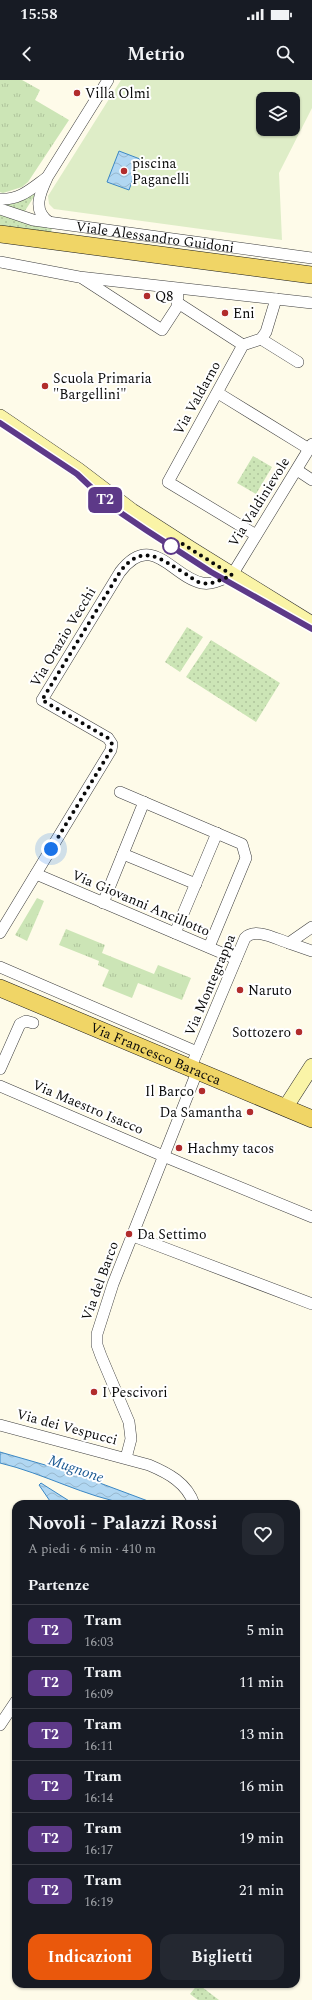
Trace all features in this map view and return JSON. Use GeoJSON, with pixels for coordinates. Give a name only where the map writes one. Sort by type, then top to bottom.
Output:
{"type":"FeatureCollection","features":[{"type":"Feature","properties":{"kind":"main road","name":"Viale Alessandro Guidoni"},"geometry":{"type":"LineString","coordinates":[[0,234],[312,275]]}},
{"type":"Feature","properties":{"kind":"main road","name":"Viale Alessandro Guidoni"},"geometry":{"type":"LineString","coordinates":[[0,243],[312,285]]}},
{"type":"Feature","properties":{"kind":"main road","name":"Via Francesco Baracca"},"geometry":{"type":"LineString","coordinates":[[0,988],[312,1119]]}},
{"type":"Feature","properties":{"kind":"street"},"geometry":{"type":"LineString","coordinates":[[48,222],[41,214],[38,204],[48,176],[108,80]]}},
{"type":"Feature","properties":{"kind":"street"},"geometry":{"type":"LineString","coordinates":[[0,199],[12,199],[23,195],[48,176]]}},
{"type":"Feature","properties":{"kind":"street","name":"Viale Alessandro Guidoni"},"geometry":{"type":"LineString","coordinates":[[0,209],[23,217],[48,222],[312,258]]}},
{"type":"Feature","properties":{"kind":"street"},"geometry":{"type":"LineString","coordinates":[[0,262],[79,276],[178,289],[312,302]]}},
{"type":"Feature","properties":{"kind":"street"},"geometry":{"type":"LineString","coordinates":[[79,276],[162,330],[178,303],[178,289]]}},
{"type":"Feature","properties":{"kind":"street"},"geometry":{"type":"LineString","coordinates":[[178,303],[243,345],[261,339],[269,326],[276,299]]}},
{"type":"Feature","properties":{"kind":"street"},"geometry":{"type":"LineString","coordinates":[[261,339],[298,362]]}},
{"type":"Feature","properties":{"kind":"street","name":"Via Valdarno"},"geometry":{"type":"LineString","coordinates":[[243,345],[168,482],[256,536]]}},
{"type":"Feature","properties":{"kind":"street"},"geometry":{"type":"LineString","coordinates":[[218,393],[311,447]]}},
{"type":"Feature","properties":{"kind":"street"},"geometry":{"type":"LineString","coordinates":[[0,417],[78,470],[114,498],[232,575],[312,624]]}},
{"type":"Feature","properties":{"kind":"street","name":"Via Valdinievole"},"geometry":{"type":"LineString","coordinates":[[232,575],[311,447]]}},
{"type":"Feature","properties":{"kind":"street"},"geometry":{"type":"LineString","coordinates":[[296,470],[312,480]]}},
{"type":"Feature","properties":{"kind":"street","name":"Via Orazio Vecchi"},"geometry":{"type":"LineString","coordinates":[[0,933],[112,746],[108,738],[42,700],[123,567],[136,557],[144,555],[156,556],[201,582],[215,582],[232,575]]}},
{"type":"Feature","properties":{"kind":"street"},"geometry":{"type":"LineString","coordinates":[[120,792],[242,844],[246,858],[209,947]]}},
{"type":"Feature","properties":{"kind":"street"},"geometry":{"type":"LineString","coordinates":[[102,903],[144,802]]}},
{"type":"Feature","properties":{"kind":"street"},"geometry":{"type":"LineString","coordinates":[[175,933],[217,833]]}},
{"type":"Feature","properties":{"kind":"street"},"geometry":{"type":"LineString","coordinates":[[123,854],[196,884]]}},
{"type":"Feature","properties":{"kind":"street","name":"Via Giovanni Ancillotto"},"geometry":{"type":"LineString","coordinates":[[36,874],[236,959]]}},
{"type":"Feature","properties":{"kind":"street"},"geometry":{"type":"LineString","coordinates":[[289,943],[312,927]]}},
{"type":"Feature","properties":{"kind":"street","name":"Via Montegrappa"},"geometry":{"type":"LineString","coordinates":[[194,1070],[198,1052],[244,938],[251,934],[259,934],[312,952]]}},
{"type":"Feature","properties":{"kind":"street","name":"Via Francesco Baracca"},"geometry":{"type":"LineString","coordinates":[[0,966],[198,1052]]}},
{"type":"Feature","properties":{"kind":"street"},"geometry":{"type":"LineString","coordinates":[[0,1069],[20,1024],[26,1021],[33,1023]]}},
{"type":"Feature","properties":{"kind":"street"},"geometry":{"type":"LineString","coordinates":[[285,1108],[312,1066]]}},
{"type":"Feature","properties":{"kind":"street","name":"Via del Barco"},"geometry":{"type":"LineString","coordinates":[[126,1458],[131,1439],[129,1422],[97,1345],[97,1334],[113,1284],[164,1156],[194,1070]]}},
{"type":"Feature","properties":{"kind":"street","name":"Via Maestro Isacco"},"geometry":{"type":"LineString","coordinates":[[0,1086],[312,1217]]}},
{"type":"Feature","properties":{"kind":"street"},"geometry":{"type":"LineString","coordinates":[[133,1236],[312,1304]]}},
{"type":"Feature","properties":{"kind":"street","name":"Via dei Vespucci"},"geometry":{"type":"LineString","coordinates":[[0,1425],[143,1462],[170,1475],[186,1488],[192,1500]]}},
{"type":"Feature","properties":{"kind":"street"},"geometry":{"type":"LineString","coordinates":[[0,1725],[12,1707]]}},
{"type":"Feature","properties":{"kind":"green space"},"geometry":{"type":"Polygon","coordinates":[[[0,80],[22,80],[40,90],[35,100],[69,120],[28,182],[22,187],[3,193],[0,192],[0,80]]]}},
{"type":"Feature","properties":{"kind":"green space"},"geometry":{"type":"Polygon","coordinates":[[[121,80],[312,80],[312,108],[300,132],[300,92],[256,92],[256,136],[298,136],[279,173],[282,240],[54,209],[49,204],[48,196],[121,80]]]}},
{"type":"Feature","properties":{"kind":"green space"},"geometry":{"type":"Polygon","coordinates":[[[33,194],[35,195],[23,214],[0,204],[13,204],[33,194]]]}},
{"type":"Feature","properties":{"kind":"green space"},"geometry":{"type":"Polygon","coordinates":[[[0,212],[52,226],[51,234],[0,229],[0,212]]]}},
{"type":"Feature","properties":{"kind":"green space"},"geometry":{"type":"Polygon","coordinates":[[[253,456],[272,467],[256,494],[237,483],[253,456]]]}},
{"type":"Feature","properties":{"kind":"green space"},"geometry":{"type":"Polygon","coordinates":[[[187,627],[203,637],[180,672],[165,662],[187,627]]]}},
{"type":"Feature","properties":{"kind":"green space"},"geometry":{"type":"Polygon","coordinates":[[[211,640],[280,683],[256,722],[186,677],[211,640]]]}},
{"type":"Feature","properties":{"kind":"green space"},"geometry":{"type":"Polygon","coordinates":[[[37,898],[44,901],[27,941],[15,935],[37,898]]]}},
{"type":"Feature","properties":{"kind":"green space"},"geometry":{"type":"Polygon","coordinates":[[[66,929],[105,945],[102,953],[154,974],[158,965],[191,978],[182,1000],[138,983],[132,998],[102,986],[109,970],[98,965],[99,961],[59,945],[66,929]]]}},
{"type":"Feature","properties":{"kind":"green space"},"geometry":{"type":"Polygon","coordinates":[[[195,1988],[203,1988],[219,2000],[198,2000],[190,1994],[195,1988]]]}},
{"type":"Feature","properties":{"kind":"water","name":"piscina Paganelli"},"geometry":{"type":"Polygon","coordinates":[[[119,151],[140,159],[129,190],[107,182],[119,151]]]}},
{"type":"Feature","properties":{"kind":"water"},"geometry":{"type":"Polygon","coordinates":[[[0,1452],[73,1473],[145,1500],[110,1500],[80,1491],[16,1467],[0,1463],[0,1452]]]}},
{"type":"Feature","properties":{"kind":"water"},"geometry":{"type":"Polygon","coordinates":[[[41,1483],[68,1500],[49,1500],[39,1485],[41,1483]]]}},
{"type":"Feature","properties":{"kind":"pier"},"geometry":{"type":"Polygon","coordinates":[[[300,1552],[312,1556],[312,1568],[300,1564],[300,1552]]]}},
{"type":"Feature","properties":{"kind":"tram line"},"geometry":{"type":"LineString","coordinates":[[0,423],[77,474],[112,507],[171,546],[211,572],[312,629]]}},
{"type":"Feature","properties":{"kind":"tram line","name":"T2"},"geometry":{"type":"LineString","coordinates":[[0,423],[77,474],[112,507],[146,530],[211,572],[312,629]]}},
{"type":"Feature","properties":{"kind":"place","name":"Villa Olmi"},"geometry":{"type":"Point","coordinates":[77,93]}},
{"type":"Feature","properties":{"kind":"place","name":"piscina Paganelli"},"geometry":{"type":"Point","coordinates":[124,171]}},
{"type":"Feature","properties":{"kind":"place","name":"Q8"},"geometry":{"type":"Point","coordinates":[147,296]}},
{"type":"Feature","properties":{"kind":"place","name":"Eni"},"geometry":{"type":"Point","coordinates":[225,313]}},
{"type":"Feature","properties":{"kind":"place","name":"Scuola Primaria \"Bargellini\""},"geometry":{"type":"Point","coordinates":[45,386]}},
{"type":"Feature","properties":{"kind":"place","name":"Naruto"},"geometry":{"type":"Point","coordinates":[240,990]}},
{"type":"Feature","properties":{"kind":"place","name":"Sottozero"},"geometry":{"type":"Point","coordinates":[299,1032]}},
{"type":"Feature","properties":{"kind":"place","name":"Il Barco"},"geometry":{"type":"Point","coordinates":[202,1091]}},
{"type":"Feature","properties":{"kind":"place","name":"Da Samantha"},"geometry":{"type":"Point","coordinates":[250,1112]}},
{"type":"Feature","properties":{"kind":"place","name":"Hachmy tacos"},"geometry":{"type":"Point","coordinates":[179,1148]}},
{"type":"Feature","properties":{"kind":"place","name":"Da Settimo"},"geometry":{"type":"Point","coordinates":[129,1234]}},
{"type":"Feature","properties":{"kind":"place","name":"I Pescivori"},"geometry":{"type":"Point","coordinates":[94,1392]}},
{"type":"Feature","properties":{"kind":"route"},"geometry":{"type":"LineString","coordinates":[[51,849],[111,750],[112,744],[108,738],[42,700],[120,572],[132,559],[147,555],[156,556],[195,580],[201,582],[215,582],[232,575],[178,541],[171,546]]}},
{"type":"Feature","properties":{"kind":"water label","name":"Mugnone"},"geometry":{"type":"Point","coordinates":[76,1469]}}]}
